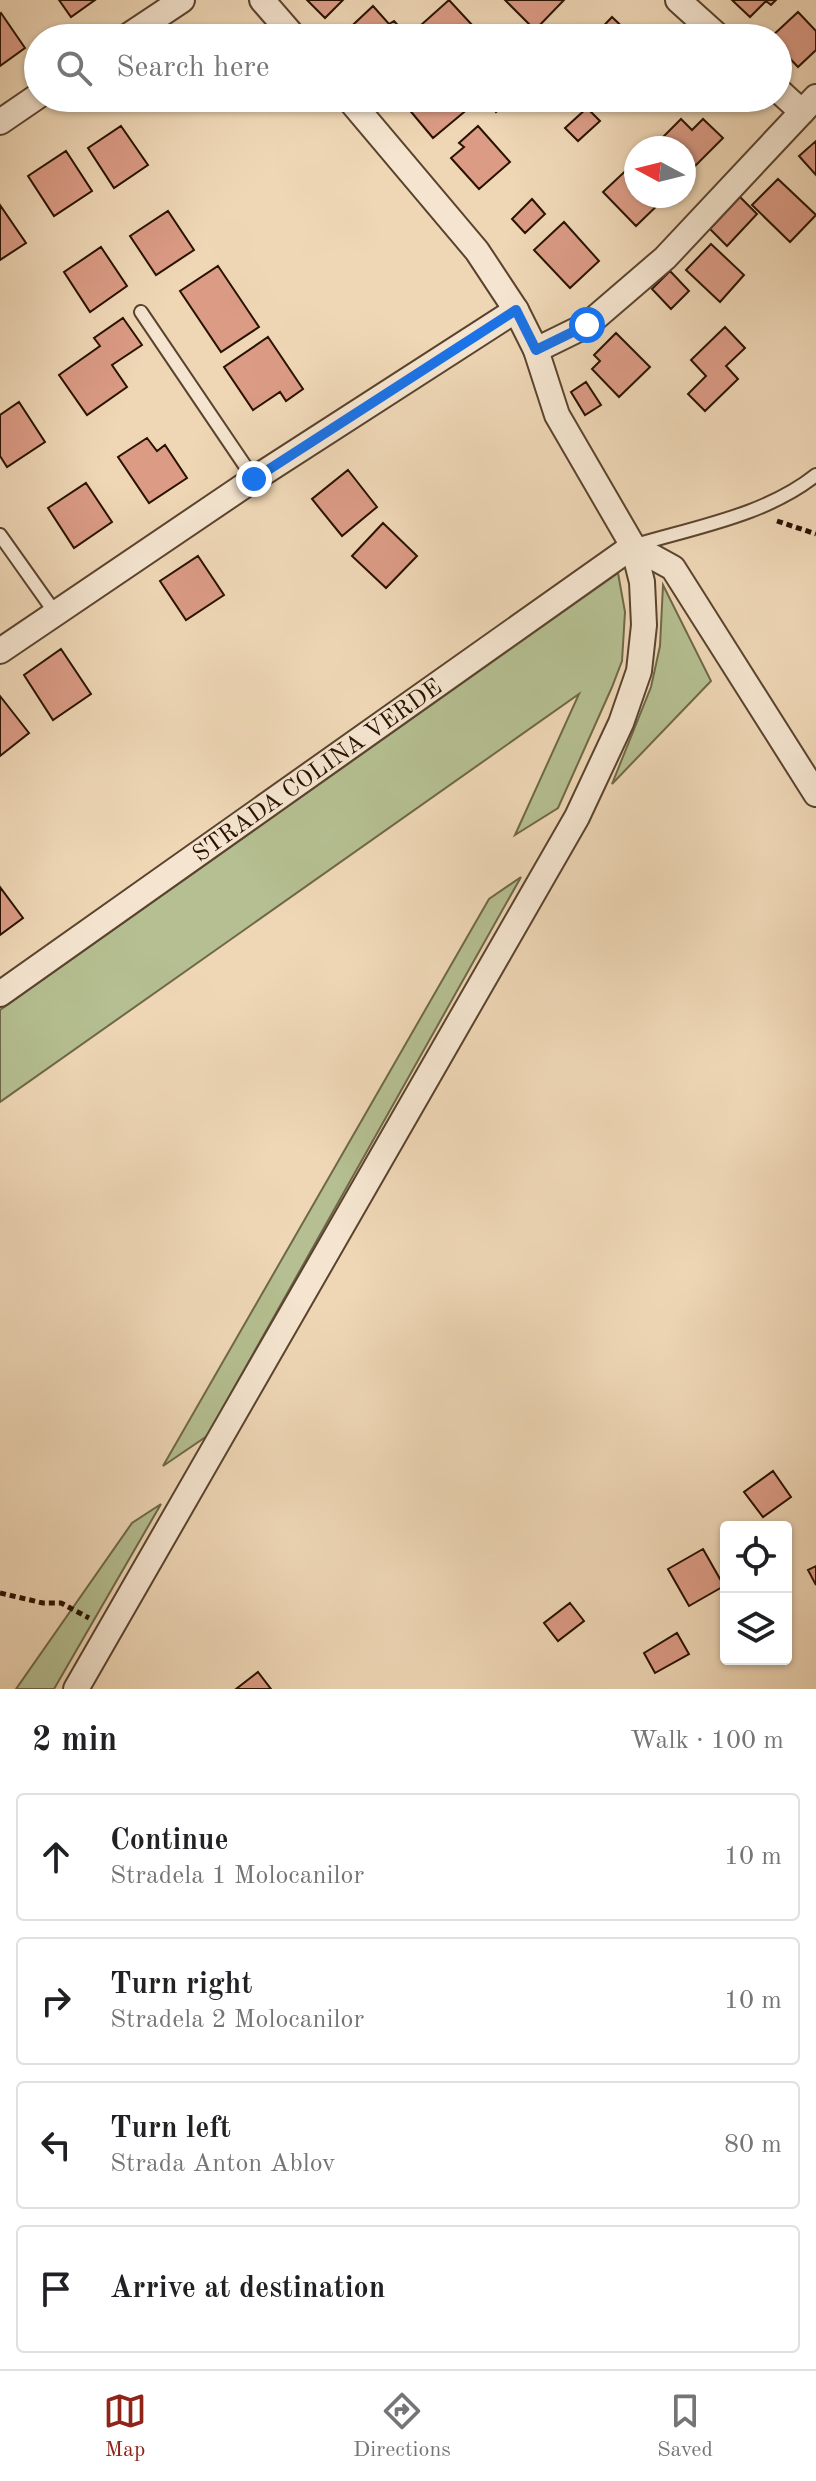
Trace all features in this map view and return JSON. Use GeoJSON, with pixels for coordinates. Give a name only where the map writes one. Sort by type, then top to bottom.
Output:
{"type":"FeatureCollection","features":[{"type":"Feature","properties":{"kind":"street"},"geometry":{"type":"LineString","coordinates":[[146,24],[182,0]]}},
{"type":"Feature","properties":{"kind":"street"},"geometry":{"type":"LineString","coordinates":[[262,0],[283,24]]}},
{"type":"Feature","properties":{"kind":"street"},"geometry":{"type":"LineString","coordinates":[[678,0],[705,24]]}},
{"type":"Feature","properties":{"kind":"street"},"geometry":{"type":"LineString","coordinates":[[536,350],[587,325],[665,258],[809,104]]}},
{"type":"Feature","properties":{"kind":"street"},"geometry":{"type":"LineString","coordinates":[[0,122],[24,106]]}},
{"type":"Feature","properties":{"kind":"street"},"geometry":{"type":"LineString","coordinates":[[76,1689],[577,817],[621,723],[639,671],[644,625],[642,582],[633,546],[557,415],[536,350],[516,310],[477,251],[360,112]]}},
{"type":"Feature","properties":{"kind":"street"},"geometry":{"type":"LineString","coordinates":[[0,651],[254,479],[516,310]]}},
{"type":"Feature","properties":{"kind":"street"},"geometry":{"type":"LineString","coordinates":[[633,546],[673,568],[816,794]]}},
{"type":"Feature","properties":{"kind":"street","name":"STRADA COLINA VERDE"},"geometry":{"type":"LineString","coordinates":[[0,994],[633,546]]}},
{"type":"Feature","properties":{"kind":"lane"},"geometry":{"type":"LineString","coordinates":[[141,312],[254,479]]}},
{"type":"Feature","properties":{"kind":"lane"},"geometry":{"type":"LineString","coordinates":[[633,546],[749,511],[797,490],[816,475]]}},
{"type":"Feature","properties":{"kind":"lane"},"geometry":{"type":"LineString","coordinates":[[0,535],[56,614]]}},
{"type":"Feature","properties":{"kind":"path"},"geometry":{"type":"LineString","coordinates":[[749,511],[816,534]]}},
{"type":"Feature","properties":{"kind":"path"},"geometry":{"type":"LineString","coordinates":[[0,1593],[43,1603],[61,1603],[111,1630]]}},
{"type":"Feature","properties":{"kind":"green space"},"geometry":{"type":"Polygon","coordinates":[[[618,573],[625,612],[622,661],[558,808],[515,835],[579,694],[0,1102],[0,1010],[618,573]]]}},
{"type":"Feature","properties":{"kind":"green space"},"geometry":{"type":"Polygon","coordinates":[[[663,585],[711,681],[612,784],[651,687],[660,646],[663,585]]]}},
{"type":"Feature","properties":{"kind":"green space"},"geometry":{"type":"Polygon","coordinates":[[[521,877],[207,1436],[163,1466],[489,899],[521,877]]]}},
{"type":"Feature","properties":{"kind":"green space"},"geometry":{"type":"Polygon","coordinates":[[[161,1504],[54,1689],[16,1689],[132,1523],[161,1504]]]}},
{"type":"Feature","properties":{"kind":"building"},"geometry":{"type":"Polygon","coordinates":[[[59,0],[95,0],[71,17],[59,0]]]}},
{"type":"Feature","properties":{"kind":"building"},"geometry":{"type":"Polygon","coordinates":[[[307,0],[343,0],[325,18],[307,0]]]}},
{"type":"Feature","properties":{"kind":"building"},"geometry":{"type":"Polygon","coordinates":[[[449,0],[471,24],[422,24],[449,0]]]}},
{"type":"Feature","properties":{"kind":"building"},"geometry":{"type":"Polygon","coordinates":[[[505,0],[564,0],[541,24],[529,24],[505,0]]]}},
{"type":"Feature","properties":{"kind":"building"},"geometry":{"type":"Polygon","coordinates":[[[732,0],[776,0],[771,5],[766,1],[750,17],[732,0]]]}},
{"type":"Feature","properties":{"kind":"building"},"geometry":{"type":"Polygon","coordinates":[[[373,6],[389,24],[354,24],[373,6]]]}},
{"type":"Feature","properties":{"kind":"building"},"geometry":{"type":"Polygon","coordinates":[[[798,12],[816,31],[816,50],[798,67],[792,61],[792,24],[785,24],[798,12]]]}},
{"type":"Feature","properties":{"kind":"building"},"geometry":{"type":"Polygon","coordinates":[[[0,14],[24,49],[0,66],[0,14]]]}},
{"type":"Feature","properties":{"kind":"building"},"geometry":{"type":"Polygon","coordinates":[[[612,17],[619,24],[605,24],[612,17]]]}},
{"type":"Feature","properties":{"kind":"building"},"geometry":{"type":"Polygon","coordinates":[[[411,112],[464,112],[433,138],[411,112]]]}},
{"type":"Feature","properties":{"kind":"building"},"geometry":{"type":"Polygon","coordinates":[[[583,112],[591,112],[600,121],[578,141],[565,128],[583,112]]]}},
{"type":"Feature","properties":{"kind":"building"},"geometry":{"type":"Polygon","coordinates":[[[681,119],[692,130],[703,119],[723,138],[696,165],[696,136],[664,136],[681,119]]]}},
{"type":"Feature","properties":{"kind":"building"},"geometry":{"type":"Polygon","coordinates":[[[121,126],[148,165],[114,188],[88,148],[121,126]]]}},
{"type":"Feature","properties":{"kind":"building"},"geometry":{"type":"Polygon","coordinates":[[[478,126],[510,162],[479,189],[451,158],[464,147],[459,143],[478,126]]]}},
{"type":"Feature","properties":{"kind":"building"},"geometry":{"type":"Polygon","coordinates":[[[816,141],[816,175],[799,156],[816,141]]]}},
{"type":"Feature","properties":{"kind":"building"},"geometry":{"type":"Polygon","coordinates":[[[66,151],[92,191],[54,216],[28,176],[66,151]]]}},
{"type":"Feature","properties":{"kind":"building"},"geometry":{"type":"Polygon","coordinates":[[[624,172],[624,208],[655,208],[636,226],[603,192],[624,172]]]}},
{"type":"Feature","properties":{"kind":"building"},"geometry":{"type":"Polygon","coordinates":[[[778,179],[816,215],[790,242],[752,205],[778,179]]]}},
{"type":"Feature","properties":{"kind":"building"},"geometry":{"type":"Polygon","coordinates":[[[740,197],[757,214],[727,246],[710,229],[740,197]]]}},
{"type":"Feature","properties":{"kind":"building"},"geometry":{"type":"Polygon","coordinates":[[[532,199],[545,214],[525,233],[512,219],[532,199]]]}},
{"type":"Feature","properties":{"kind":"building"},"geometry":{"type":"Polygon","coordinates":[[[0,205],[26,243],[0,260],[0,205]]]}},
{"type":"Feature","properties":{"kind":"building"},"geometry":{"type":"Polygon","coordinates":[[[168,211],[194,250],[156,275],[130,236],[168,211]]]}},
{"type":"Feature","properties":{"kind":"building"},"geometry":{"type":"Polygon","coordinates":[[[564,222],[599,261],[570,288],[534,250],[564,222]]]}},
{"type":"Feature","properties":{"kind":"building"},"geometry":{"type":"Polygon","coordinates":[[[711,244],[744,275],[720,302],[686,270],[711,244]]]}},
{"type":"Feature","properties":{"kind":"building"},"geometry":{"type":"Polygon","coordinates":[[[101,247],[127,286],[90,312],[64,272],[101,247]]]}},
{"type":"Feature","properties":{"kind":"building"},"geometry":{"type":"Polygon","coordinates":[[[218,266],[259,327],[221,352],[180,291],[218,266]]]}},
{"type":"Feature","properties":{"kind":"building"},"geometry":{"type":"Polygon","coordinates":[[[670,271],[689,291],[671,309],[652,289],[670,271]]]}},
{"type":"Feature","properties":{"kind":"building"},"geometry":{"type":"Polygon","coordinates":[[[123,318],[142,345],[112,365],[127,387],[87,415],[59,375],[100,346],[94,338],[123,318]]]}},
{"type":"Feature","properties":{"kind":"building"},"geometry":{"type":"Polygon","coordinates":[[[725,327],[745,348],[726,366],[738,379],[705,411],[688,394],[706,376],[691,360],[725,327]]]}},
{"type":"Feature","properties":{"kind":"building"},"geometry":{"type":"Polygon","coordinates":[[[616,333],[650,367],[619,397],[592,369],[600,361],[594,355],[616,333]]]}},
{"type":"Feature","properties":{"kind":"building"},"geometry":{"type":"Polygon","coordinates":[[[268,337],[303,389],[286,401],[280,392],[253,410],[224,367],[268,337]]]}},
{"type":"Feature","properties":{"kind":"building"},"geometry":{"type":"Polygon","coordinates":[[[586,382],[601,405],[585,415],[571,392],[586,382]]]}},
{"type":"Feature","properties":{"kind":"building"},"geometry":{"type":"Polygon","coordinates":[[[19,402],[45,442],[7,467],[0,456],[0,415],[19,402]]]}},
{"type":"Feature","properties":{"kind":"building"},"geometry":{"type":"Polygon","coordinates":[[[147,438],[157,451],[165,445],[187,478],[149,503],[118,457],[147,438]]]}},
{"type":"Feature","properties":{"kind":"building"},"geometry":{"type":"Polygon","coordinates":[[[348,470],[377,507],[342,536],[312,499],[348,470]]]}},
{"type":"Feature","properties":{"kind":"building"},"geometry":{"type":"Polygon","coordinates":[[[86,483],[112,522],[74,548],[48,508],[86,483]]]}},
{"type":"Feature","properties":{"kind":"building"},"geometry":{"type":"Polygon","coordinates":[[[383,523],[417,556],[386,588],[352,556],[383,523]]]}},
{"type":"Feature","properties":{"kind":"building"},"geometry":{"type":"Polygon","coordinates":[[[198,556],[224,595],[186,620],[160,581],[198,556]]]}},
{"type":"Feature","properties":{"kind":"building"},"geometry":{"type":"Polygon","coordinates":[[[61,649],[91,694],[53,720],[24,675],[61,649]]]}},
{"type":"Feature","properties":{"kind":"building"},"geometry":{"type":"Polygon","coordinates":[[[0,696],[29,733],[0,756],[0,696]]]}},
{"type":"Feature","properties":{"kind":"building"},"geometry":{"type":"Polygon","coordinates":[[[0,887],[23,918],[0,935],[0,887]]]}},
{"type":"Feature","properties":{"kind":"building"},"geometry":{"type":"Polygon","coordinates":[[[773,1471],[791,1497],[763,1517],[744,1492],[773,1471]]]}},
{"type":"Feature","properties":{"kind":"building"},"geometry":{"type":"Polygon","coordinates":[[[703,1549],[720,1579],[720,1588],[689,1606],[668,1569],[703,1549]]]}},
{"type":"Feature","properties":{"kind":"building"},"geometry":{"type":"Polygon","coordinates":[[[816,1566],[816,1585],[808,1570],[816,1566]]]}},
{"type":"Feature","properties":{"kind":"building"},"geometry":{"type":"Polygon","coordinates":[[[570,1603],[584,1621],[558,1641],[544,1623],[570,1603]]]}},
{"type":"Feature","properties":{"kind":"building"},"geometry":{"type":"Polygon","coordinates":[[[677,1633],[689,1654],[655,1673],[644,1653],[677,1633]]]}},
{"type":"Feature","properties":{"kind":"building"},"geometry":{"type":"Polygon","coordinates":[[[258,1672],[271,1689],[236,1689],[258,1672]]]}},
{"type":"Feature","properties":{"kind":"route"},"geometry":{"type":"LineString","coordinates":[[254,479],[516,310],[536,350],[587,325]]}}]}
